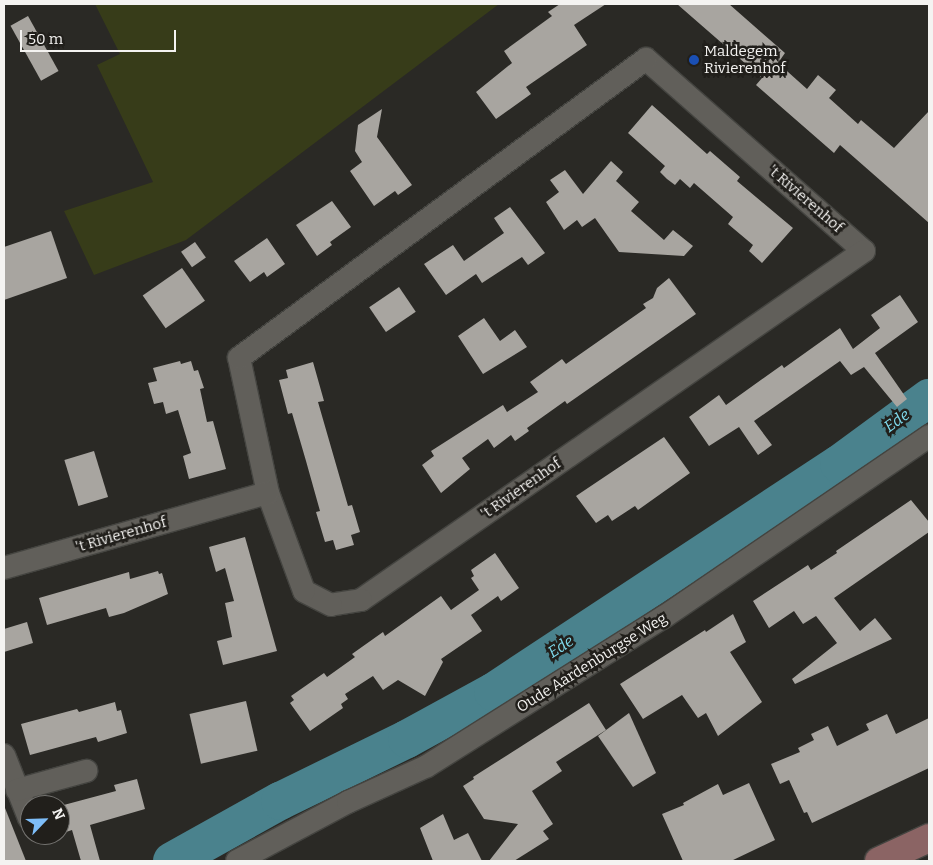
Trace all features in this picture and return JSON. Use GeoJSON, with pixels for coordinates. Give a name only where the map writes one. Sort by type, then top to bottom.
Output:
{"type":"FeatureCollection","features":[{"type":"Feature","properties":{"kind":"street","name":"'t Rivierenhof"},"geometry":{"type":"LineString","coordinates":[[646,59],[864,251],[361,600],[331,605],[304,591],[268,493],[239,358],[646,59]]}},
{"type":"Feature","properties":{"kind":"street","name":"Oude Aardenburgse Weg"},"geometry":{"type":"LineString","coordinates":[[237,861],[348,802],[427,766],[664,617],[929,436]]}},
{"type":"Feature","properties":{"kind":"street","name":"'t Rivierenhof"},"geometry":{"type":"LineString","coordinates":[[4,568],[268,493]]}},
{"type":"Feature","properties":{"kind":"street"},"geometry":{"type":"LineString","coordinates":[[4,755],[20,797]]}},
{"type":"Feature","properties":{"kind":"street"},"geometry":{"type":"LineString","coordinates":[[17,790],[86,771]]}},
{"type":"Feature","properties":{"kind":"street"},"geometry":{"type":"LineString","coordinates":[[879,861],[929,838]]}},
{"type":"Feature","properties":{"kind":"green space"},"geometry":{"type":"Polygon","coordinates":[[[95,4],[499,4],[186,240],[94,275],[64,211],[153,182],[97,65],[120,54],[95,4]]]}},
{"type":"Feature","properties":{"kind":"building"},"geometry":{"type":"Polygon","coordinates":[[[560,4],[606,4],[574,25],[587,45],[526,87],[531,94],[496,119],[476,92],[512,63],[504,51],[552,16],[548,12],[560,4]]]}},
{"type":"Feature","properties":{"kind":"building"},"geometry":{"type":"Polygon","coordinates":[[[677,4],[729,4],[785,53],[778,63],[807,89],[818,75],[836,90],[829,98],[858,124],[861,120],[894,148],[929,111],[929,223],[840,145],[834,153],[756,85],[762,78],[677,4]]]}},
{"type":"Feature","properties":{"kind":"building"},"geometry":{"type":"Polygon","coordinates":[[[28,16],[59,71],[41,81],[11,26],[28,16]]]}},
{"type":"Feature","properties":{"kind":"building"},"geometry":{"type":"Polygon","coordinates":[[[652,105],[707,154],[710,151],[740,177],[737,181],[793,228],[762,263],[749,251],[753,245],[728,224],[733,217],[694,183],[690,188],[680,179],[675,185],[667,179],[660,172],[665,166],[628,133],[652,105]]]}},
{"type":"Feature","properties":{"kind":"building"},"geometry":{"type":"Polygon","coordinates":[[[382,109],[377,137],[412,185],[398,195],[395,191],[374,206],[350,171],[362,162],[355,151],[358,125],[382,109]]]}},
{"type":"Feature","properties":{"kind":"building"},"geometry":{"type":"Polygon","coordinates":[[[611,161],[623,172],[616,181],[639,202],[631,211],[664,240],[673,230],[693,246],[684,256],[619,252],[595,218],[582,227],[577,220],[564,230],[546,202],[559,192],[550,180],[565,170],[583,194],[611,161]]]}},
{"type":"Feature","properties":{"kind":"building"},"geometry":{"type":"Polygon","coordinates":[[[332,201],[351,227],[330,242],[332,245],[317,256],[296,225],[332,201]]]}},
{"type":"Feature","properties":{"kind":"building"},"geometry":{"type":"Polygon","coordinates":[[[510,207],[545,253],[528,265],[522,257],[482,283],[476,274],[446,295],[424,264],[453,245],[464,261],[504,233],[494,218],[510,207]]]}},
{"type":"Feature","properties":{"kind":"building"},"geometry":{"type":"Polygon","coordinates":[[[51,231],[67,278],[4,300],[4,247],[51,231]]]}},
{"type":"Feature","properties":{"kind":"building"},"geometry":{"type":"Polygon","coordinates":[[[267,238],[285,264],[267,277],[264,272],[250,282],[234,261],[267,238]]]}},
{"type":"Feature","properties":{"kind":"building"},"geometry":{"type":"Polygon","coordinates":[[[195,242],[206,258],[192,267],[181,252],[195,242]]]}},
{"type":"Feature","properties":{"kind":"building"},"geometry":{"type":"Polygon","coordinates":[[[182,268],[205,301],[166,328],[143,296],[182,268]]]}},
{"type":"Feature","properties":{"kind":"building"},"geometry":{"type":"Polygon","coordinates":[[[669,278],[696,314],[567,404],[565,401],[527,428],[529,431],[515,441],[511,435],[494,448],[488,439],[462,458],[470,469],[441,493],[422,465],[434,456],[431,451],[503,405],[507,412],[538,392],[530,382],[562,359],[566,364],[646,308],[643,304],[653,298],[657,288],[669,278]]]}},
{"type":"Feature","properties":{"kind":"building"},"geometry":{"type":"Polygon","coordinates":[[[399,287],[416,312],[386,332],[369,307],[399,287]]]}},
{"type":"Feature","properties":{"kind":"building"},"geometry":{"type":"Polygon","coordinates":[[[900,295],[918,322],[875,353],[907,399],[897,407],[864,367],[851,375],[840,361],[754,421],[772,445],[758,455],[739,427],[709,446],[689,417],[719,395],[726,405],[782,365],[784,368],[840,328],[853,349],[880,328],[871,315],[900,295]]]}},
{"type":"Feature","properties":{"kind":"building"},"geometry":{"type":"Polygon","coordinates":[[[484,318],[500,341],[515,330],[527,347],[483,374],[458,336],[484,318]]]}},
{"type":"Feature","properties":{"kind":"building"},"geometry":{"type":"Polygon","coordinates":[[[180,361],[181,364],[191,361],[194,371],[198,370],[204,388],[200,389],[207,422],[213,421],[226,469],[189,479],[183,456],[191,453],[178,410],[166,414],[163,402],[154,404],[148,383],[157,381],[153,368],[180,361]]]}},
{"type":"Feature","properties":{"kind":"building"},"geometry":{"type":"Polygon","coordinates":[[[313,362],[324,401],[318,402],[348,506],[352,505],[360,532],[351,535],[354,545],[336,550],[333,540],[325,542],[316,512],[320,511],[306,461],[292,413],[288,414],[279,380],[288,378],[286,370],[313,362]]]}},
{"type":"Feature","properties":{"kind":"building"},"geometry":{"type":"Polygon","coordinates":[[[664,437],[690,473],[638,510],[635,506],[612,521],[608,515],[596,523],[576,496],[664,437]]]}},
{"type":"Feature","properties":{"kind":"building"},"geometry":{"type":"Polygon","coordinates":[[[94,451],[108,497],[78,506],[64,460],[94,451]]]}},
{"type":"Feature","properties":{"kind":"building"},"geometry":{"type":"Polygon","coordinates":[[[911,500],[929,522],[929,532],[834,598],[860,631],[875,618],[892,639],[795,684],[792,679],[837,643],[816,616],[803,624],[794,611],[769,628],[753,601],[808,565],[811,570],[911,500]]]}},
{"type":"Feature","properties":{"kind":"building"},"geometry":{"type":"Polygon","coordinates":[[[245,537],[277,651],[223,665],[217,641],[232,637],[225,603],[234,601],[225,568],[216,572],[209,547],[245,537]]]}},
{"type":"Feature","properties":{"kind":"building"},"geometry":{"type":"Polygon","coordinates":[[[495,553],[519,588],[501,601],[498,596],[471,615],[482,631],[441,659],[443,662],[425,696],[398,680],[383,690],[373,676],[345,694],[348,699],[341,704],[343,708],[310,731],[290,703],[294,700],[291,696],[324,673],[327,677],[355,657],[352,654],[383,632],[385,636],[441,596],[451,610],[479,590],[471,578],[474,576],[471,570],[495,553]]]}},
{"type":"Feature","properties":{"kind":"building"},"geometry":{"type":"Polygon","coordinates":[[[158,571],[159,574],[162,573],[168,594],[124,613],[109,617],[106,608],[47,625],[39,598],[129,572],[130,579],[158,571]]]}},
{"type":"Feature","properties":{"kind":"building"},"geometry":{"type":"Polygon","coordinates":[[[733,614],[746,642],[730,652],[762,702],[718,736],[706,713],[698,718],[682,695],[643,719],[620,684],[733,614]]]}},
{"type":"Feature","properties":{"kind":"building"},"geometry":{"type":"Polygon","coordinates":[[[27,622],[33,643],[4,652],[4,629],[27,622]]]}},
{"type":"Feature","properties":{"kind":"building"},"geometry":{"type":"Polygon","coordinates":[[[246,701],[257,751],[201,764],[189,714],[246,701]]]}},
{"type":"Feature","properties":{"kind":"building"},"geometry":{"type":"Polygon","coordinates":[[[115,702],[117,711],[121,710],[127,733],[98,742],[96,737],[30,755],[21,724],[77,709],[79,712],[115,702]]]}},
{"type":"Feature","properties":{"kind":"building"},"geometry":{"type":"Polygon","coordinates":[[[589,703],[606,730],[556,762],[562,771],[532,791],[553,824],[543,831],[549,839],[514,861],[489,861],[518,824],[484,819],[463,786],[474,779],[473,777],[589,703]]]}},
{"type":"Feature","properties":{"kind":"building"},"geometry":{"type":"Polygon","coordinates":[[[629,713],[656,773],[633,787],[598,736],[629,713]]]}},
{"type":"Feature","properties":{"kind":"building"},"geometry":{"type":"Polygon","coordinates":[[[887,714],[896,734],[929,718],[929,768],[812,823],[807,812],[804,813],[789,780],[780,784],[771,764],[800,752],[798,748],[814,740],[811,734],[828,726],[837,746],[869,730],[866,724],[887,714]]]}},
{"type":"Feature","properties":{"kind":"building"},"geometry":{"type":"Polygon","coordinates":[[[137,779],[145,809],[90,825],[100,861],[81,861],[72,830],[70,831],[70,803],[116,791],[114,785],[137,779]]]}},
{"type":"Feature","properties":{"kind":"building"},"geometry":{"type":"Polygon","coordinates":[[[749,783],[775,840],[731,861],[683,861],[662,814],[684,805],[683,803],[718,784],[723,795],[749,783]]]}},
{"type":"Feature","properties":{"kind":"building"},"geometry":{"type":"Polygon","coordinates":[[[5,808],[26,861],[4,861],[5,808]]]}},
{"type":"Feature","properties":{"kind":"building"},"geometry":{"type":"Polygon","coordinates":[[[443,814],[454,840],[468,833],[482,861],[433,861],[420,828],[443,814]]]}},
{"type":"Feature","properties":{"kind":"waterway","name":"Ede"},"geometry":{"type":"LineString","coordinates":[[172,861],[280,801],[407,739],[493,692],[839,464],[929,398]]}},
{"type":"Feature","properties":{"kind":"place","name":"Maldegem Rivierenhof"},"geometry":{"type":"Point","coordinates":[694,60]}}]}
